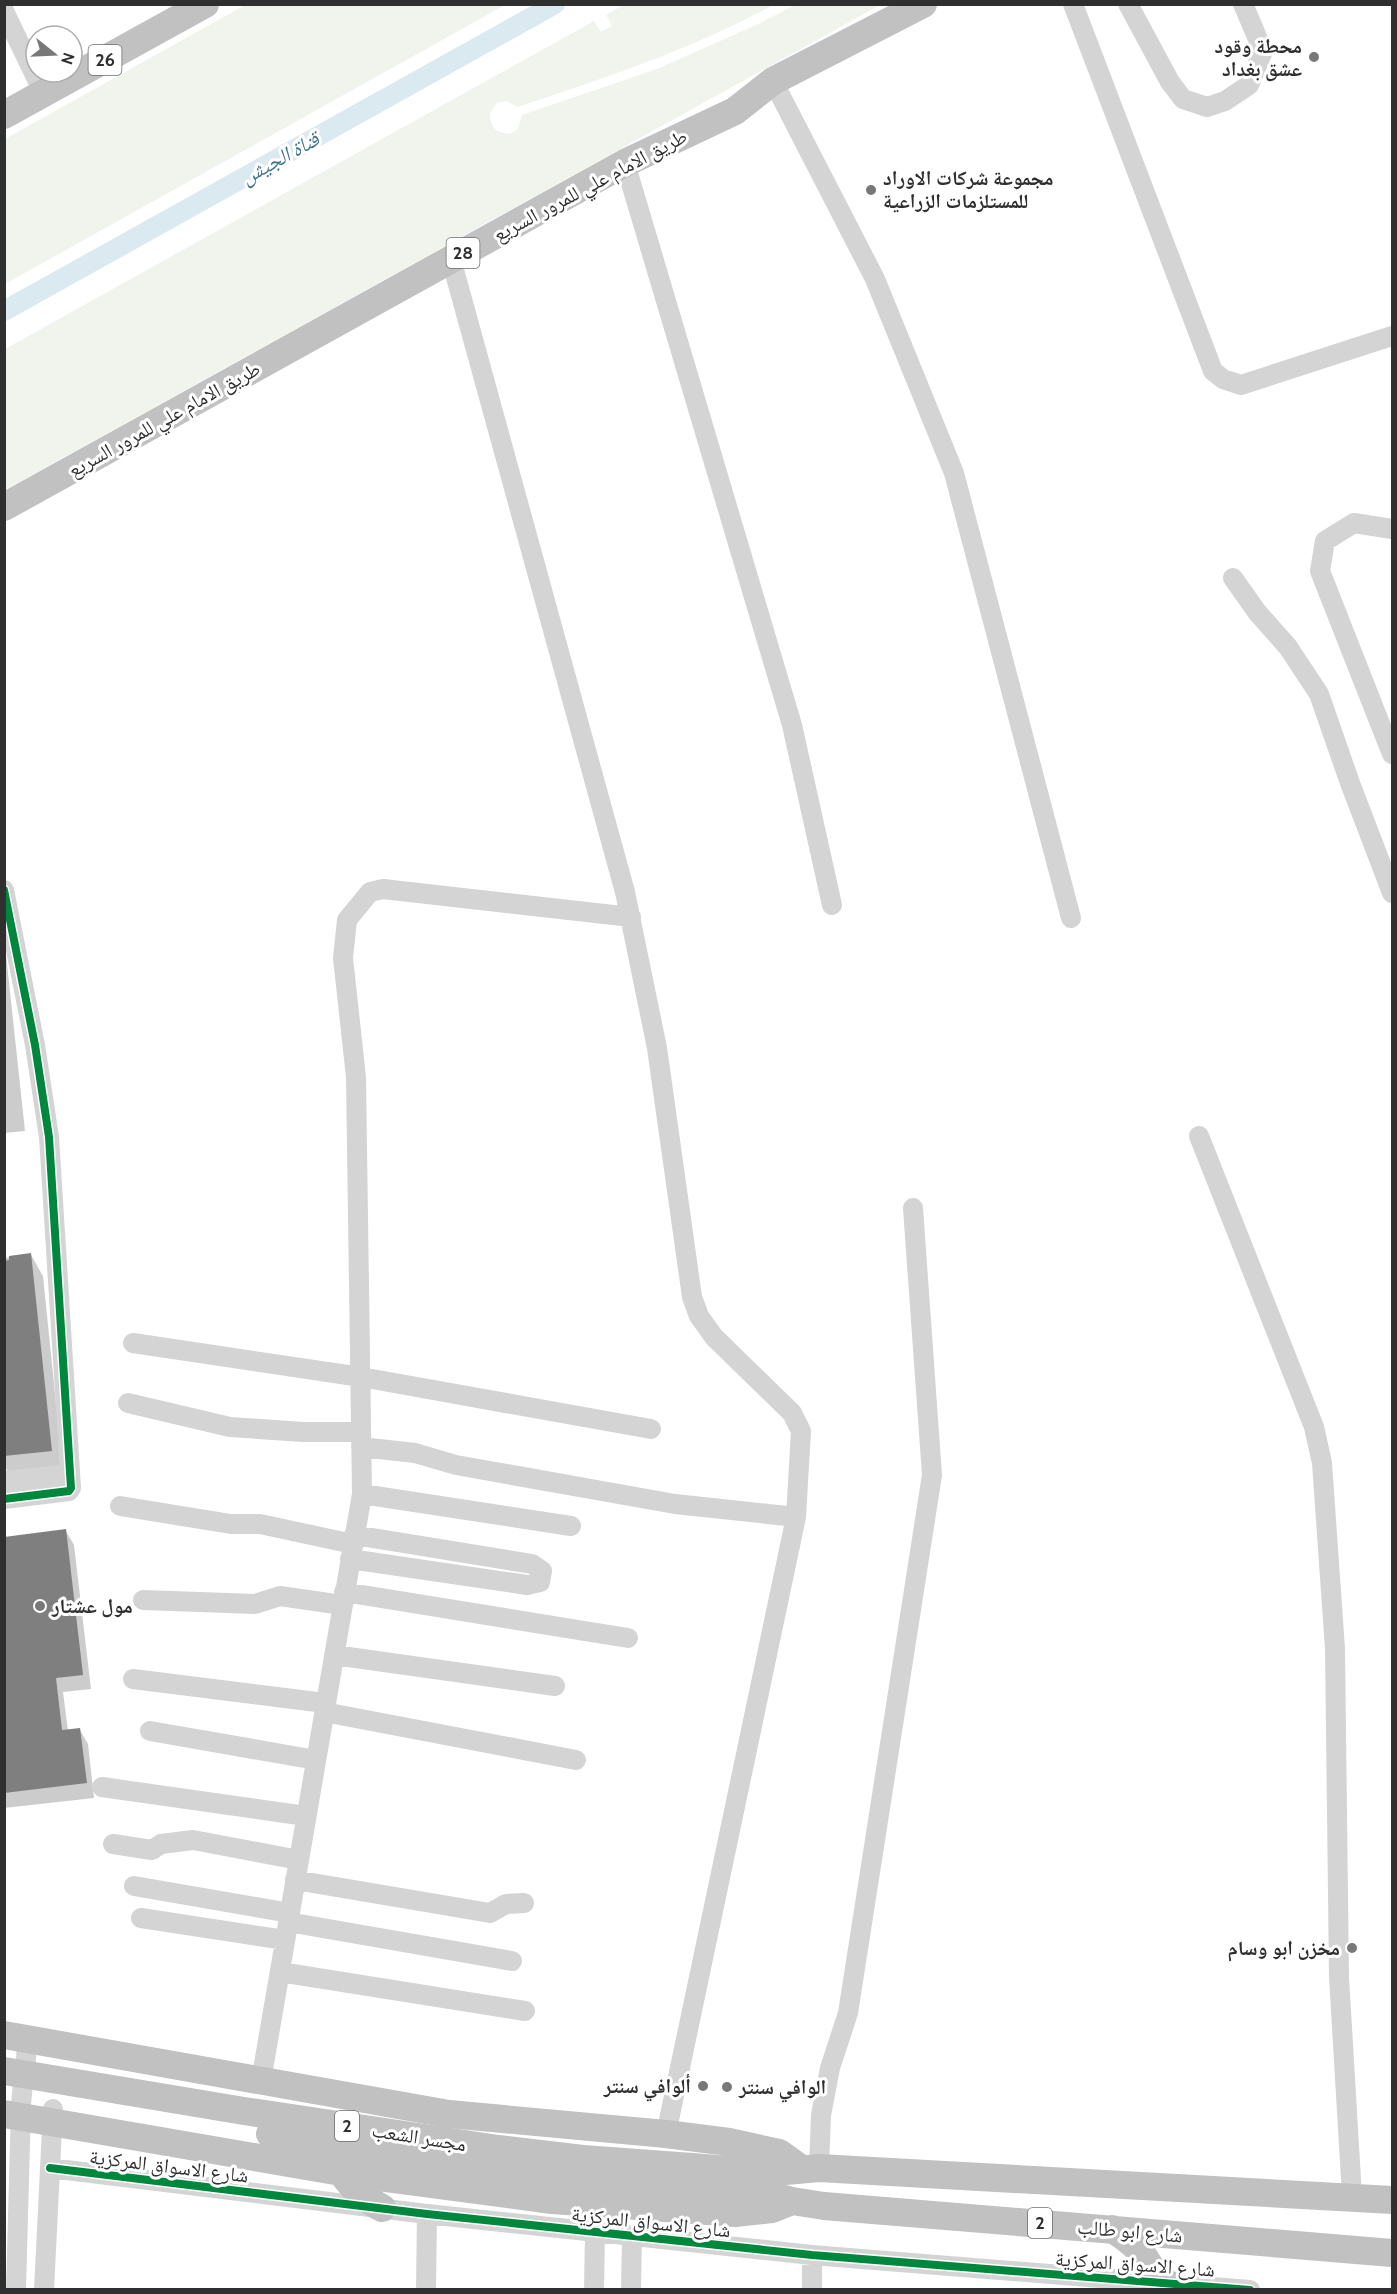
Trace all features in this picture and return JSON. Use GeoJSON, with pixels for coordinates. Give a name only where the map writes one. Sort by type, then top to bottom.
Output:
{"type":"FeatureCollection","features":[{"type":"Feature","properties":{"kind":"highway","name":"26"},"geometry":{"type":"LineString","coordinates":[[4,115],[205,4]]}},
{"type":"Feature","properties":{"kind":"highway","name":"طريق الامام علي للمرور السريع"},"geometry":{"type":"LineString","coordinates":[[4,507],[625,162],[735,111],[773,81],[923,4]]}},
{"type":"Feature","properties":{"kind":"highway"},"geometry":{"type":"LineString","coordinates":[[15,2051],[261,2081],[449,2114],[666,2134],[759,2147],[779,2153],[810,2168]]}},
{"type":"Feature","properties":{"kind":"highway","name":"مجسر الشعب"},"geometry":{"type":"LineString","coordinates":[[15,2051],[244,2111],[498,2149],[583,2159],[691,2178]]}},
{"type":"Feature","properties":{"kind":"highway"},"geometry":{"type":"LineString","coordinates":[[13,2106],[341,2172],[552,2200],[735,2213],[771,2209],[792,2201]]}},
{"type":"Feature","properties":{"kind":"highway","name":"مجسر الشعب"},"geometry":{"type":"LineString","coordinates":[[13,2106],[495,2170],[691,2178]]}},
{"type":"Feature","properties":{"kind":"highway","name":"2"},"geometry":{"type":"LineString","coordinates":[[691,2178],[810,2168],[1392,2200]]}},
{"type":"Feature","properties":{"kind":"highway"},"geometry":{"type":"LineString","coordinates":[[341,2172],[366,2200],[382,2208]]}},
{"type":"Feature","properties":{"kind":"highway","name":"شارع ابو طالب"},"geometry":{"type":"LineString","coordinates":[[691,2178],[824,2206],[1380,2252]]}},
{"type":"Feature","properties":{"kind":"highway"},"geometry":{"type":"LineString","coordinates":[[1112,2229],[1132,2242],[1141,2252],[1153,2273],[1167,2283]]}},
{"type":"Feature","properties":{"kind":"highway"},"geometry":{"type":"LineString","coordinates":[[1380,2252],[1392,2267]]}},
{"type":"Feature","properties":{"kind":"street"},"geometry":{"type":"LineString","coordinates":[[1072,4],[1213,370],[1223,379],[1241,385],[1392,336]]}},
{"type":"Feature","properties":{"kind":"street"},"geometry":{"type":"LineString","coordinates":[[1128,4],[1170,82],[1183,99],[1207,107],[1225,101],[1249,85],[1263,51],[1243,4]]}},
{"type":"Feature","properties":{"kind":"street"},"geometry":{"type":"LineString","coordinates":[[4,11],[44,94]]}},
{"type":"Feature","properties":{"kind":"street"},"geometry":{"type":"LineString","coordinates":[[773,81],[875,279],[954,473],[1071,918]]}},
{"type":"Feature","properties":{"kind":"street"},"geometry":{"type":"LineString","coordinates":[[625,162],[792,724],[832,905]]}},
{"type":"Feature","properties":{"kind":"street"},"geometry":{"type":"LineString","coordinates":[[451,259],[631,917],[657,1048],[692,1297],[699,1316],[714,1337],[792,1413],[801,1431],[796,1517],[666,2134]]}},
{"type":"Feature","properties":{"kind":"street"},"geometry":{"type":"LineString","coordinates":[[1392,529],[1354,523],[1325,541],[1320,571],[1392,754]]}},
{"type":"Feature","properties":{"kind":"street"},"geometry":{"type":"LineString","coordinates":[[1233,578],[1257,612],[1288,647],[1319,694],[1392,893]]}},
{"type":"Feature","properties":{"kind":"street"},"geometry":{"type":"LineString","coordinates":[[261,2081],[362,1494],[356,1077],[343,958],[347,920],[370,892],[383,889],[631,917]]}},
{"type":"Feature","properties":{"kind":"street"},"geometry":{"type":"LineString","coordinates":[[4,890],[35,1045],[49,1137],[71,1488],[69,1491],[4,1499]]}},
{"type":"Feature","properties":{"kind":"street"},"geometry":{"type":"LineString","coordinates":[[1199,1136],[1314,1427],[1322,1463],[1335,1649],[1339,1977],[1352,2196]]}},
{"type":"Feature","properties":{"kind":"street"},"geometry":{"type":"LineString","coordinates":[[810,2168],[830,2068],[849,2013],[932,1475],[913,1208]]}},
{"type":"Feature","properties":{"kind":"street"},"geometry":{"type":"LineString","coordinates":[[133,1343],[361,1377],[651,1429]]}},
{"type":"Feature","properties":{"kind":"street"},"geometry":{"type":"LineString","coordinates":[[128,1403],[230,1427],[361,1439],[456,1464],[675,1503],[796,1517]]}},
{"type":"Feature","properties":{"kind":"street"},"geometry":{"type":"LineString","coordinates":[[4,1480],[70,1474]]}},
{"type":"Feature","properties":{"kind":"street"},"geometry":{"type":"LineString","coordinates":[[362,1494],[571,1527]]}},
{"type":"Feature","properties":{"kind":"street"},"geometry":{"type":"LineString","coordinates":[[120,1506],[231,1524],[260,1524],[352,1546],[527,1585],[540,1582],[542,1572],[532,1564],[352,1546]]}},
{"type":"Feature","properties":{"kind":"street"},"geometry":{"type":"LineString","coordinates":[[143,1600],[255,1604],[280,1596],[343,1598],[628,1638]]}},
{"type":"Feature","properties":{"kind":"street"},"geometry":{"type":"LineString","coordinates":[[334,1655],[555,1686]]}},
{"type":"Feature","properties":{"kind":"street"},"geometry":{"type":"LineString","coordinates":[[133,1679],[325,1707],[576,1760]]}},
{"type":"Feature","properties":{"kind":"street"},"geometry":{"type":"LineString","coordinates":[[150,1731],[316,1760]]}},
{"type":"Feature","properties":{"kind":"street"},"geometry":{"type":"LineString","coordinates":[[102,1787],[306,1816]]}},
{"type":"Feature","properties":{"kind":"street"},"geometry":{"type":"LineString","coordinates":[[113,1844],[153,1850],[161,1844],[193,1840],[299,1860]]}},
{"type":"Feature","properties":{"kind":"street"},"geometry":{"type":"LineString","coordinates":[[295,1880],[490,1913],[506,1904],[524,1904]]}},
{"type":"Feature","properties":{"kind":"street"},"geometry":{"type":"LineString","coordinates":[[134,1886],[288,1925],[512,1961]]}},
{"type":"Feature","properties":{"kind":"street"},"geometry":{"type":"LineString","coordinates":[[141,1918],[288,1925]]}},
{"type":"Feature","properties":{"kind":"street"},"geometry":{"type":"LineString","coordinates":[[280,1972],[525,2011]]}},
{"type":"Feature","properties":{"kind":"street"},"geometry":{"type":"LineString","coordinates":[[13,2106],[16,2289]]}},
{"type":"Feature","properties":{"kind":"street"},"geometry":{"type":"LineString","coordinates":[[44,2289],[52,2115]]}},
{"type":"Feature","properties":{"kind":"street","name":"شارع الاسواق المركزية"},"geometry":{"type":"LineString","coordinates":[[51,2168],[428,2214],[812,2255],[1250,2289]]}},
{"type":"Feature","properties":{"kind":"street"},"geometry":{"type":"LineString","coordinates":[[426,2289],[428,2214]]}},
{"type":"Feature","properties":{"kind":"street"},"geometry":{"type":"LineString","coordinates":[[594,2289],[595,2233]]}},
{"type":"Feature","properties":{"kind":"street"},"geometry":{"type":"LineString","coordinates":[[631,2289],[632,2236]]}},
{"type":"Feature","properties":{"kind":"street"},"geometry":{"type":"LineString","coordinates":[[812,2255],[812,2289]]}},
{"type":"Feature","properties":{"kind":"shaded area"},"geometry":{"type":"Polygon","coordinates":[[[247,4],[505,5],[5,284],[5,139],[247,4]]]}},
{"type":"Feature","properties":{"kind":"shaded area"},"geometry":{"type":"Polygon","coordinates":[[[623,5],[773,5],[712,35],[616,74],[518,107],[506,101],[497,103],[490,113],[491,122],[495,128],[510,134],[518,129],[522,115],[657,69],[795,5],[880,5],[5,490],[5,349],[594,21],[601,32],[612,26],[606,15],[623,5]]]}},
{"type":"Feature","properties":{"kind":"building"},"geometry":{"type":"Polygon","coordinates":[[[31,1253],[52,1451],[4,1456],[4,1261],[9,1260],[9,1256],[31,1253]]]}},
{"type":"Feature","properties":{"kind":"building","name":"مول عشتار"},"geometry":{"type":"Polygon","coordinates":[[[66,1529],[83,1675],[56,1678],[62,1730],[80,1728],[87,1783],[4,1793],[4,1537],[66,1529]]]}},
{"type":"Feature","properties":{"kind":"waterway","name":"قناة الجيش"},"geometry":{"type":"LineString","coordinates":[[4,311],[555,4]]}},
{"type":"Feature","properties":{"kind":"tunnel"},"geometry":{"type":"LineString","coordinates":[[21,2104],[25,2063]]}},
{"type":"Feature","properties":{"kind":"cycle path"},"geometry":{"type":"LineString","coordinates":[[4,890],[35,1045],[49,1137],[71,1488],[69,1491],[4,1499]]}},
{"type":"Feature","properties":{"kind":"cycle path"},"geometry":{"type":"LineString","coordinates":[[50,2168],[427,2214],[812,2255],[1250,2290]]}},
{"type":"Feature","properties":{"kind":"place","name":"محطة وقود عشق بغداد"},"geometry":{"type":"Point","coordinates":[1314,57]}},
{"type":"Feature","properties":{"kind":"place","name":"مجموعة شركات الاوراد للمستلزمات الزراعية"},"geometry":{"type":"Point","coordinates":[871,190]}},
{"type":"Feature","properties":{"kind":"place","name":"مول عشتار"},"geometry":{"type":"Point","coordinates":[40,1606]}},
{"type":"Feature","properties":{"kind":"place","name":"مخزن ابو وسام"},"geometry":{"type":"Point","coordinates":[1352,1948]}},
{"type":"Feature","properties":{"kind":"place","name":"ألوافي سنتر"},"geometry":{"type":"Point","coordinates":[703,2086]}},
{"type":"Feature","properties":{"kind":"place","name":"الوافي سنتر"},"geometry":{"type":"Point","coordinates":[727,2087]}}]}
